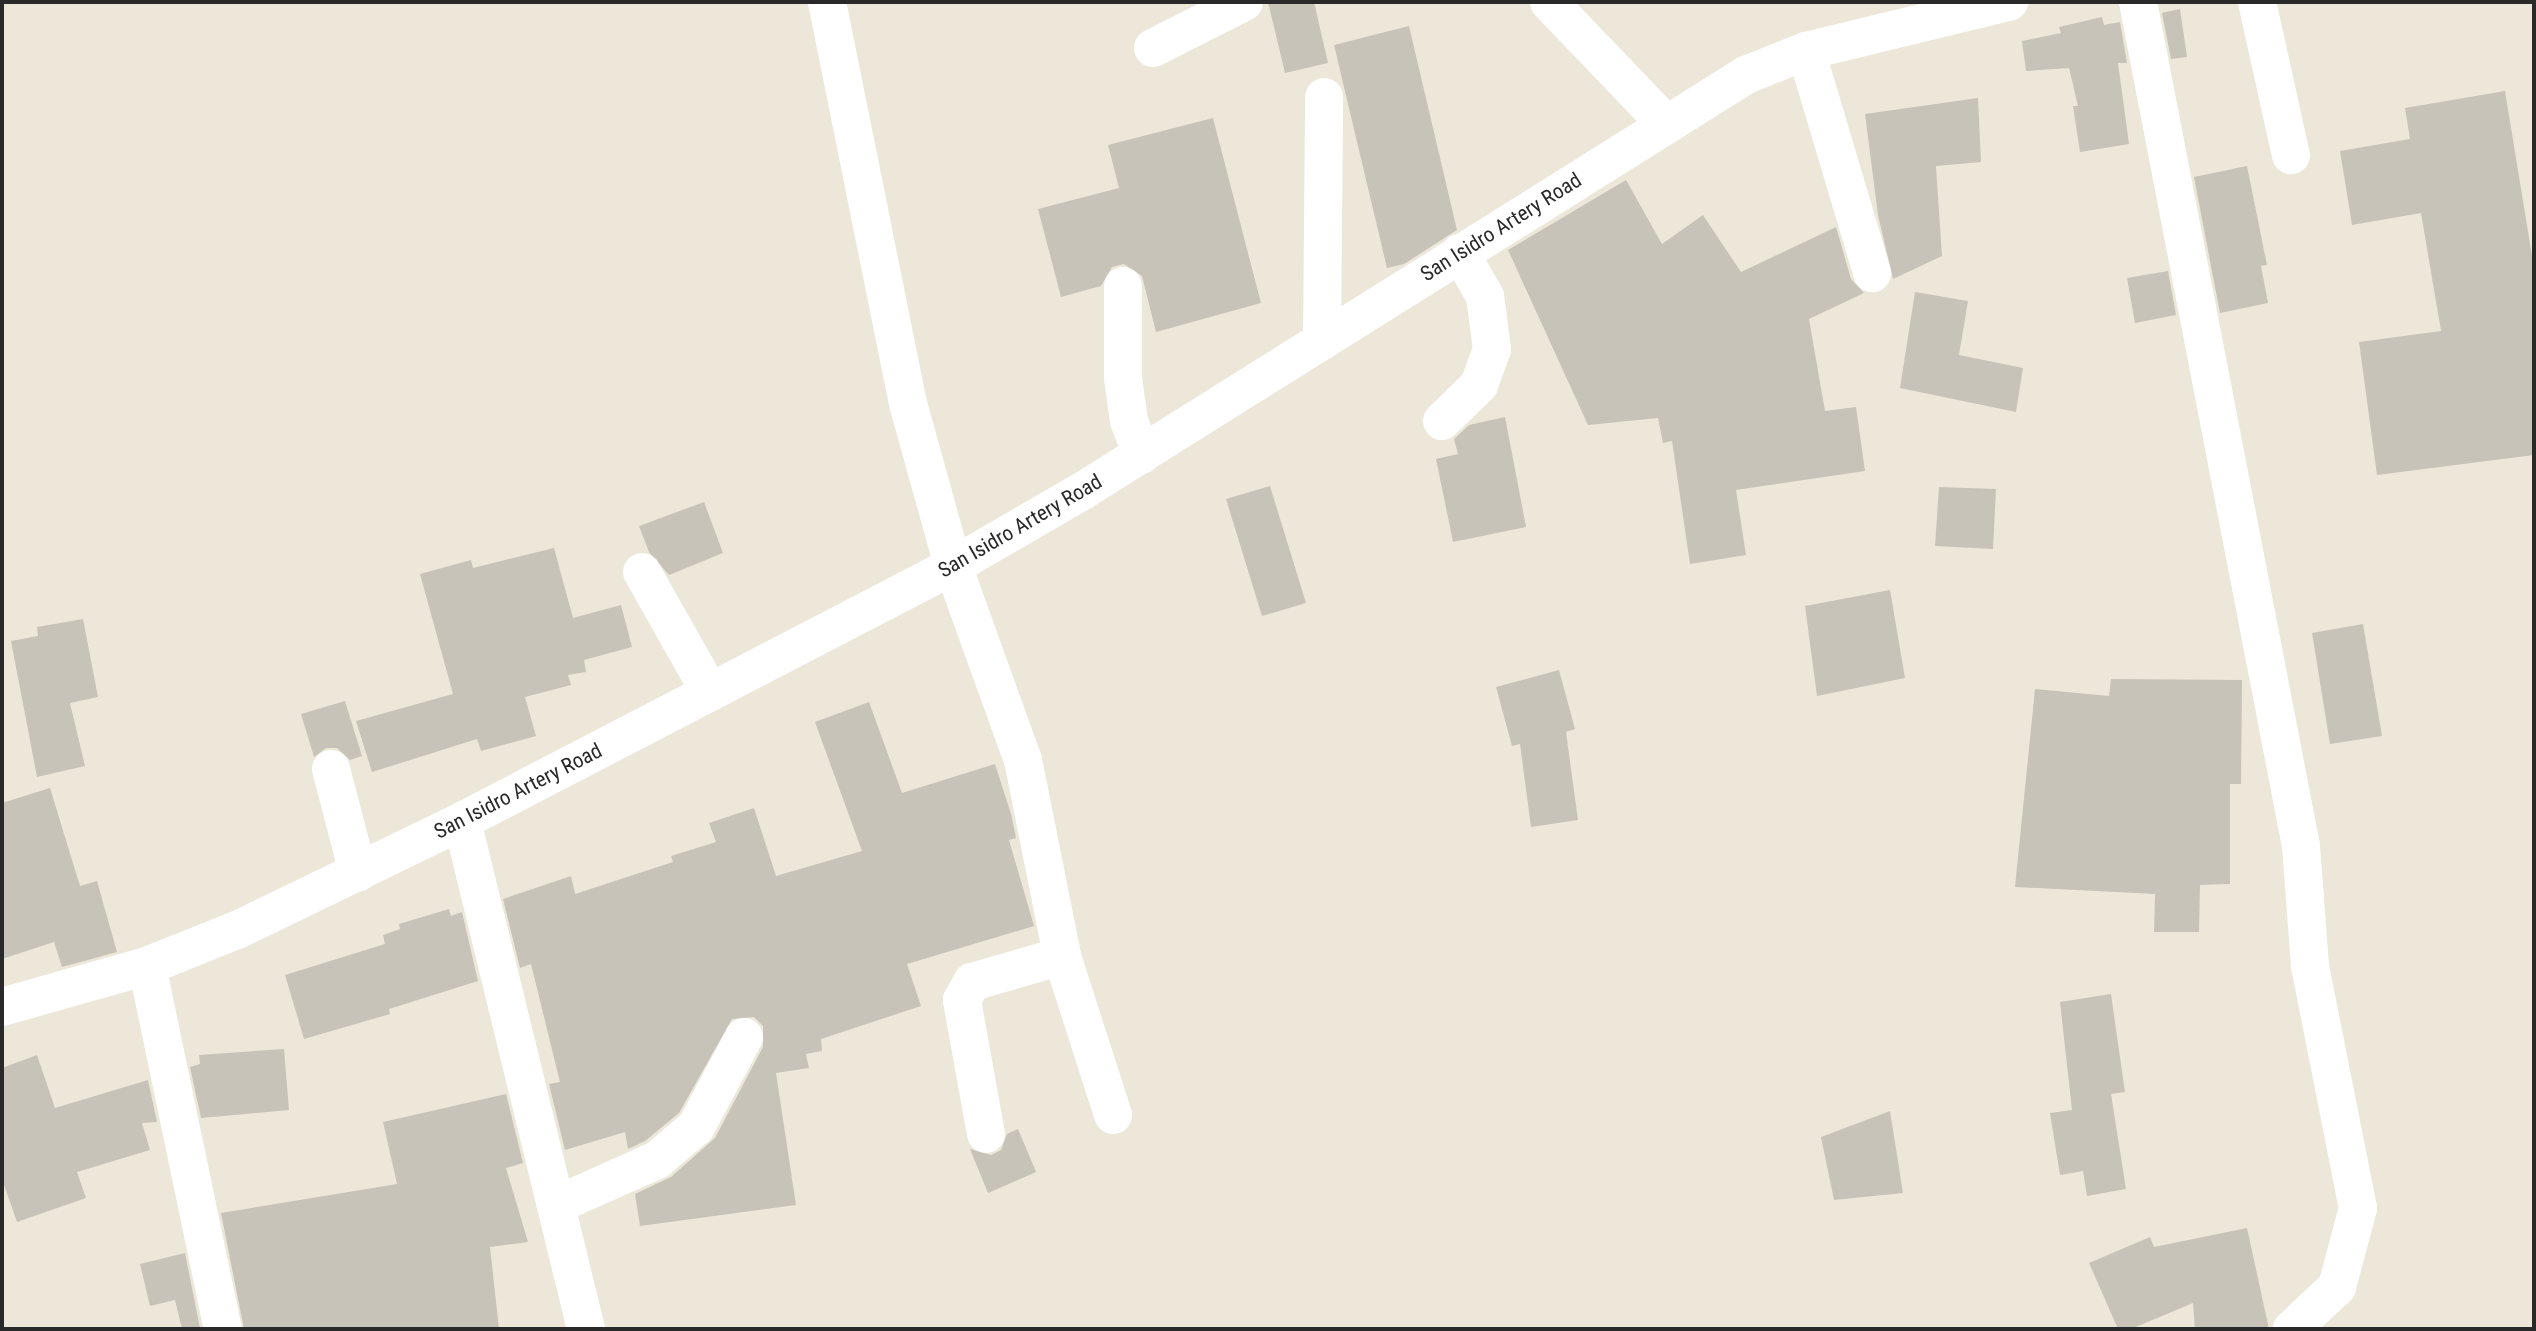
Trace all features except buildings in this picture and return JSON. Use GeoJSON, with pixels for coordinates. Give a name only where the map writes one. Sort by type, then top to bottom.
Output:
{"type":"FeatureCollection","features":[{"type":"Feature","properties":{"kind":"street"},"geometry":{"type":"LineString","coordinates":[[827,2],[908,407],[953,566],[1023,760],[1062,956],[1114,1115]]}},
{"type":"Feature","properties":{"kind":"street"},"geometry":{"type":"LineString","coordinates":[[1153,48],[1244,2]]}},
{"type":"Feature","properties":{"kind":"street"},"geometry":{"type":"LineString","coordinates":[[1549,2],[1665,123]]}},
{"type":"Feature","properties":{"kind":"street","name":"San Isidro Artery Road"},"geometry":{"type":"LineString","coordinates":[[2,1007],[147,966],[358,873],[953,566],[1142,454],[1665,123],[1746,75],[1807,51],[2009,2]]}},
{"type":"Feature","properties":{"kind":"street"},"geometry":{"type":"LineString","coordinates":[[2138,2],[2301,846],[2310,966],[2358,1209],[2337,1287],[2292,1329]]}},
{"type":"Feature","properties":{"kind":"street"},"geometry":{"type":"LineString","coordinates":[[2257,2],[2291,155]]}},
{"type":"Feature","properties":{"kind":"street"},"geometry":{"type":"LineString","coordinates":[[1807,51],[1872,273]]}},
{"type":"Feature","properties":{"kind":"street"},"geometry":{"type":"LineString","coordinates":[[1322,341],[1324,97]]}},
{"type":"Feature","properties":{"kind":"street"},"geometry":{"type":"LineString","coordinates":[[1442,421],[1479,386],[1492,349],[1485,296],[1460,253]]}},
{"type":"Feature","properties":{"kind":"street"},"geometry":{"type":"LineString","coordinates":[[1123,286],[1124,378],[1129,421],[1142,454]]}},
{"type":"Feature","properties":{"kind":"street"},"geometry":{"type":"LineString","coordinates":[[642,572],[710,692]]}},
{"type":"Feature","properties":{"kind":"street"},"geometry":{"type":"LineString","coordinates":[[331,769],[358,873]]}},
{"type":"Feature","properties":{"kind":"street"},"geometry":{"type":"LineString","coordinates":[[462,821],[586,1329]]}},
{"type":"Feature","properties":{"kind":"street"},"geometry":{"type":"LineString","coordinates":[[986,1134],[961,1000],[972,982],[1062,956]]}},
{"type":"Feature","properties":{"kind":"street"},"geometry":{"type":"LineString","coordinates":[[147,966],[223,1329]]}},
{"type":"Feature","properties":{"kind":"street"},"geometry":{"type":"LineString","coordinates":[[556,1205],[657,1160],[696,1126],[744,1037]]}}]}
